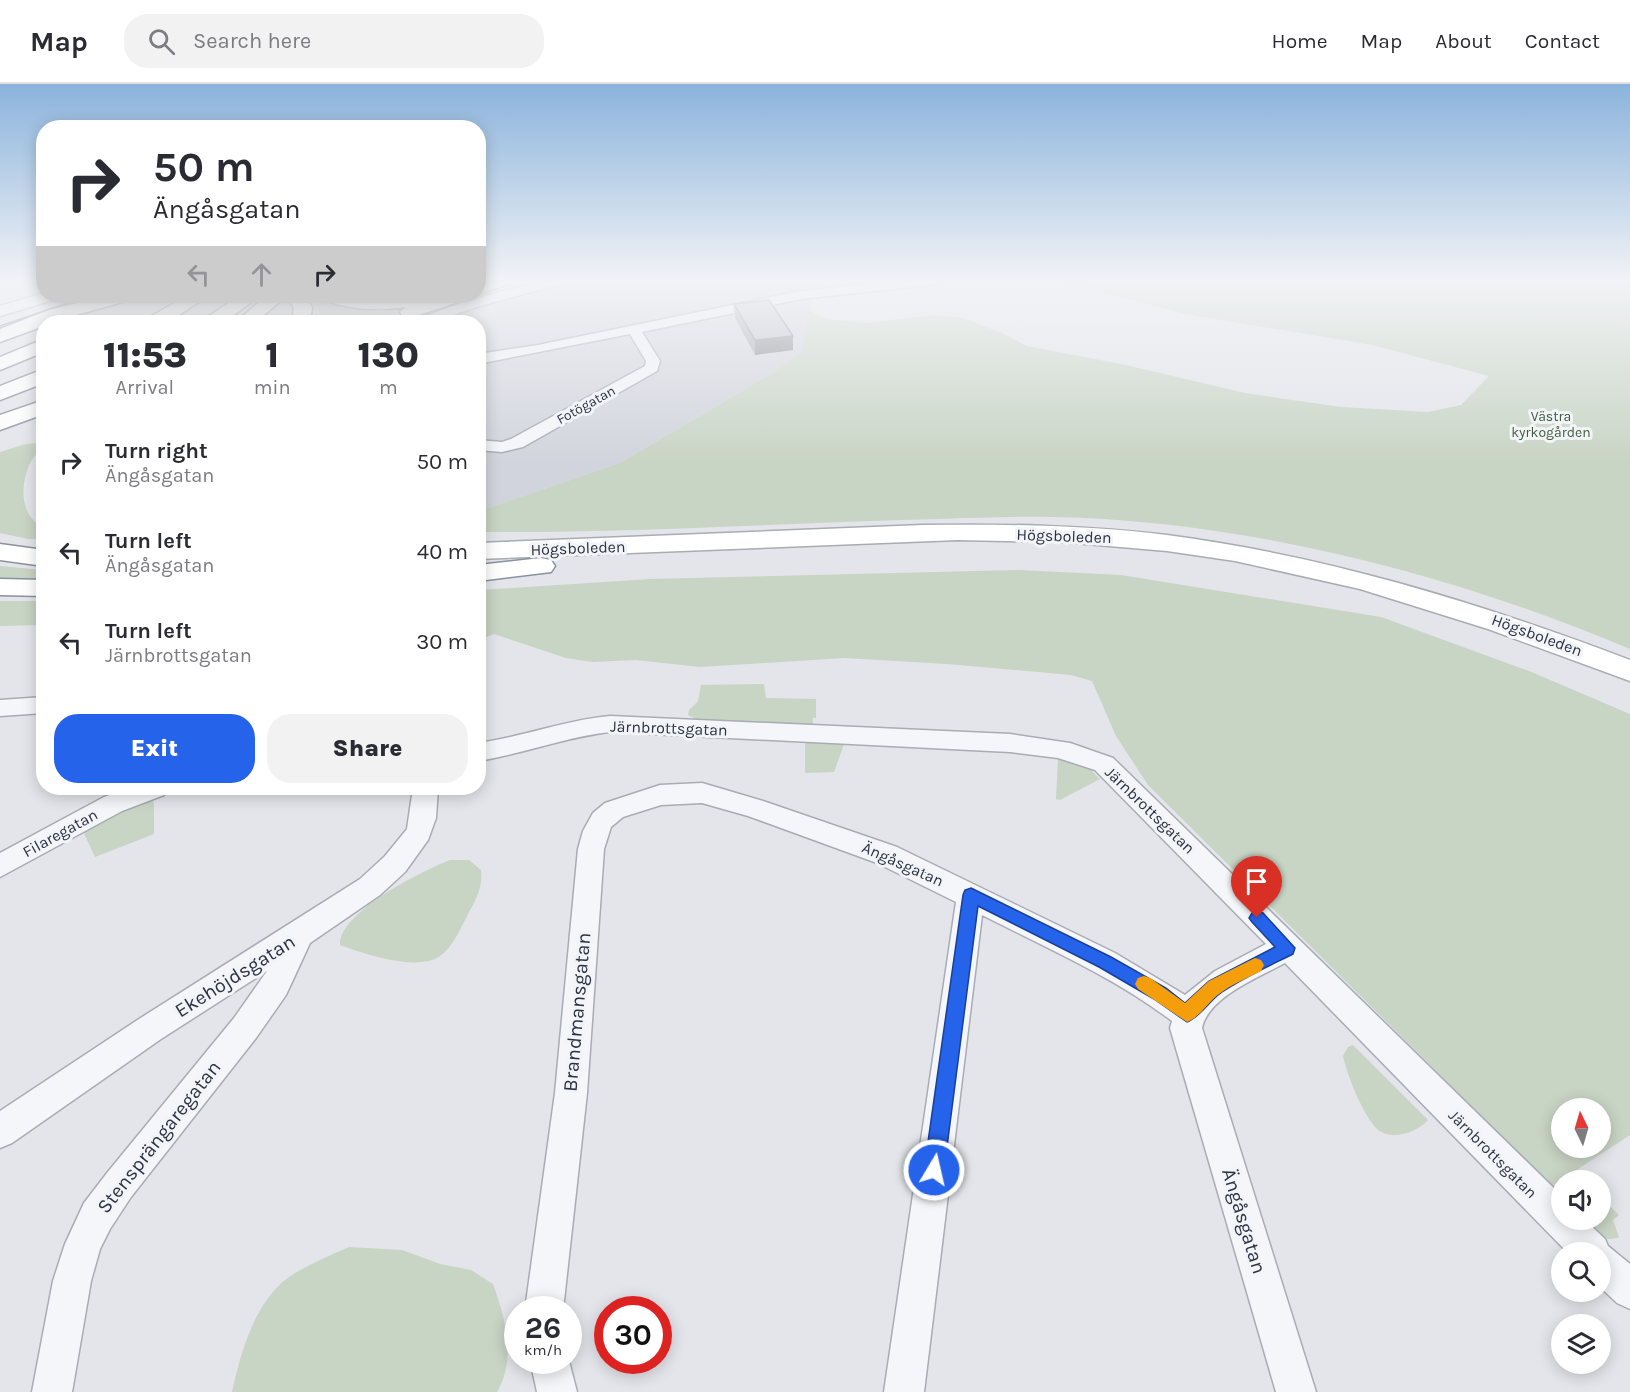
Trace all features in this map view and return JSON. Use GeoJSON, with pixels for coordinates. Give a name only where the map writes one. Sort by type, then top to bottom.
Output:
{"type":"FeatureCollection","features":[{"type":"Feature","properties":{"kind":"main road"},"geometry":{"type":"LineString","coordinates":[[0,364],[36,348]]}},
{"type":"Feature","properties":{"kind":"main road"},"geometry":{"type":"LineString","coordinates":[[0,394],[36,378]]}},
{"type":"Feature","properties":{"kind":"main road"},"geometry":{"type":"LineString","coordinates":[[0,423],[36,409]]}},
{"type":"Feature","properties":{"kind":"main road"},"geometry":{"type":"LineString","coordinates":[[0,434],[36,420]]}},
{"type":"Feature","properties":{"kind":"main road","name":"Högsboleden"},"geometry":{"type":"LineString","coordinates":[[486,551],[886,534],[1059,534],[1130,540],[1254,556],[1396,588],[1547,637],[1630,671]]}},
{"type":"Feature","properties":{"kind":"main road","name":"Högsboleden"},"geometry":{"type":"LineString","coordinates":[[541,566],[884,552],[1042,551],[1158,561],[1252,574],[1363,598],[1489,638],[1630,693]]}},
{"type":"Feature","properties":{"kind":"main road"},"geometry":{"type":"LineString","coordinates":[[0,552],[36,557]]}},
{"type":"Feature","properties":{"kind":"main road"},"geometry":{"type":"LineString","coordinates":[[486,567],[541,566]]}},
{"type":"Feature","properties":{"kind":"main road"},"geometry":{"type":"LineString","coordinates":[[486,572],[541,566]]}},
{"type":"Feature","properties":{"kind":"main road"},"geometry":{"type":"LineString","coordinates":[[0,588],[36,588]]}},
{"type":"Feature","properties":{"kind":"street"},"geometry":{"type":"LineString","coordinates":[[486,358],[576,341]]}},
{"type":"Feature","properties":{"kind":"street","name":"Fotögatan"},"geometry":{"type":"LineString","coordinates":[[486,446],[502,447],[517,443],[652,368],[653,361],[641,341]]}},
{"type":"Feature","properties":{"kind":"street"},"geometry":{"type":"LineString","coordinates":[[0,708],[36,706]]}},
{"type":"Feature","properties":{"kind":"street","name":"Järnbrottsgatan"},"geometry":{"type":"LineString","coordinates":[[486,751],[582,727],[620,724],[1010,743],[1069,751],[1104,764],[1582,1242]]}},
{"type":"Feature","properties":{"kind":"street","name":"Ängåsgatan"},"geometry":{"type":"LineString","coordinates":[[702,793],[754,808],[871,848],[971,895],[1125,973],[1187,1014],[1186,1028],[1296,1392]]}},
{"type":"Feature","properties":{"kind":"street","name":"Brandmansgatan"},"geometry":{"type":"LineString","coordinates":[[546,1296],[571,1093],[588,877],[596,831],[602,820],[614,810],[627,805],[660,795],[702,793]]}},
{"type":"Feature","properties":{"kind":"street","name":"Filaregatan"},"geometry":{"type":"LineString","coordinates":[[0,866],[112,804],[136,795]]}},
{"type":"Feature","properties":{"kind":"street","name":"Ekehöjdsgatan"},"geometry":{"type":"LineString","coordinates":[[0,1131],[150,1029],[370,887],[396,864],[419,832],[423,818],[424,795]]}},
{"type":"Feature","properties":{"kind":"street"},"geometry":{"type":"LineString","coordinates":[[904,1392],[971,895]]}},
{"type":"Feature","properties":{"kind":"street","name":"Stensprängaregatan"},"geometry":{"type":"LineString","coordinates":[[52,1392],[72,1281],[82,1244],[97,1216],[119,1185],[245,1028],[275,985],[300,934]]}},
{"type":"Feature","properties":{"kind":"street"},"geometry":{"type":"LineString","coordinates":[[1187,1014],[1196,1002],[1215,987],[1287,948]]}},
{"type":"Feature","properties":{"kind":"street"},"geometry":{"type":"LineString","coordinates":[[1611,1272],[1630,1290]]}},
{"type":"Feature","properties":{"kind":"street"},"geometry":{"type":"LineString","coordinates":[[553,1374],[557,1392]]}},
{"type":"Feature","properties":{"kind":"shaded area"},"geometry":{"type":"Polygon","coordinates":[[[486,341],[804,341],[802,350],[774,372],[620,463],[486,509],[486,341]]]}},
{"type":"Feature","properties":{"kind":"green space","name":"Västra kyrkogården"},"geometry":{"type":"Polygon","coordinates":[[[804,341],[1017,341],[1027,346],[1126,365],[1245,393],[1341,407],[1428,412],[1461,405],[1489,376],[1372,345],[1348,341],[1630,341],[1630,649],[1492,597],[1348,556],[1201,529],[1127,521],[1010,517],[486,532],[486,509],[620,463],[774,372],[802,350],[804,341]]]}},
{"type":"Feature","properties":{"kind":"green space"},"geometry":{"type":"Polygon","coordinates":[[[36,443],[36,455],[29,465],[23,491],[26,508],[36,523],[36,539],[0,533],[0,452],[36,443]]]}},
{"type":"Feature","properties":{"kind":"green space"},"geometry":{"type":"Polygon","coordinates":[[[0,566],[36,569],[36,579],[0,578],[0,566]]]}},
{"type":"Feature","properties":{"kind":"green space"},"geometry":{"type":"Polygon","coordinates":[[[1019,570],[1121,575],[1381,617],[1529,671],[1630,714],[1630,1135],[1611,1147],[1611,1098],[1551,1098],[1551,1158],[1595,1158],[1576,1170],[1551,1170],[1551,1185],[1148,785],[1116,736],[1092,681],[1071,675],[844,658],[700,667],[636,660],[592,662],[566,658],[494,634],[486,637],[486,590],[650,579],[1019,570]]]}},
{"type":"Feature","properties":{"kind":"green space"},"geometry":{"type":"Polygon","coordinates":[[[0,601],[36,601],[36,625],[0,626],[0,601]]]}},
{"type":"Feature","properties":{"kind":"green space"},"geometry":{"type":"Polygon","coordinates":[[[764,684],[766,698],[816,699],[816,718],[813,718],[813,728],[693,723],[694,718],[688,715],[689,710],[698,701],[701,685],[764,684]]]}},
{"type":"Feature","properties":{"kind":"green space"},"geometry":{"type":"Polygon","coordinates":[[[805,742],[844,744],[834,772],[805,773],[805,742]]]}},
{"type":"Feature","properties":{"kind":"green space"},"geometry":{"type":"Polygon","coordinates":[[[1058,758],[1086,765],[1100,779],[1060,800],[1056,799],[1058,758]]]}},
{"type":"Feature","properties":{"kind":"green space"},"geometry":{"type":"Polygon","coordinates":[[[151,796],[154,804],[154,834],[95,857],[82,829],[151,796]]]}},
{"type":"Feature","properties":{"kind":"green space"},"geometry":{"type":"Polygon","coordinates":[[[450,860],[469,860],[481,870],[481,883],[458,933],[448,949],[440,956],[430,960],[405,962],[376,957],[340,945],[343,932],[367,907],[403,883],[450,860]]]}},
{"type":"Feature","properties":{"kind":"green space"},"geometry":{"type":"Polygon","coordinates":[[[1353,1045],[1428,1120],[1418,1128],[1404,1134],[1390,1135],[1377,1129],[1361,1105],[1345,1064],[1343,1056],[1348,1047],[1353,1045]]]}},
{"type":"Feature","properties":{"kind":"green space"},"geometry":{"type":"Polygon","coordinates":[[[1611,1207],[1619,1215],[1613,1220],[1619,1237],[1607,1239],[1591,1230],[1611,1230],[1611,1207]]]}},
{"type":"Feature","properties":{"kind":"green space"},"geometry":{"type":"Polygon","coordinates":[[[349,1247],[402,1250],[440,1264],[471,1270],[493,1284],[504,1319],[504,1374],[497,1392],[232,1392],[240,1359],[260,1310],[281,1283],[315,1262],[349,1247]]]}},
{"type":"Feature","properties":{"kind":"slow traffic"},"geometry":{"type":"LineString","coordinates":[[1144,984],[1187,1014],[1196,1002],[1215,987],[1255,965]]}},
{"type":"Feature","properties":{"kind":"route"},"geometry":{"type":"LineString","coordinates":[[934,1170],[971,895],[1105,962],[1160,994],[1187,1014],[1196,1002],[1215,987],[1287,948],[1257,918]]}}]}
